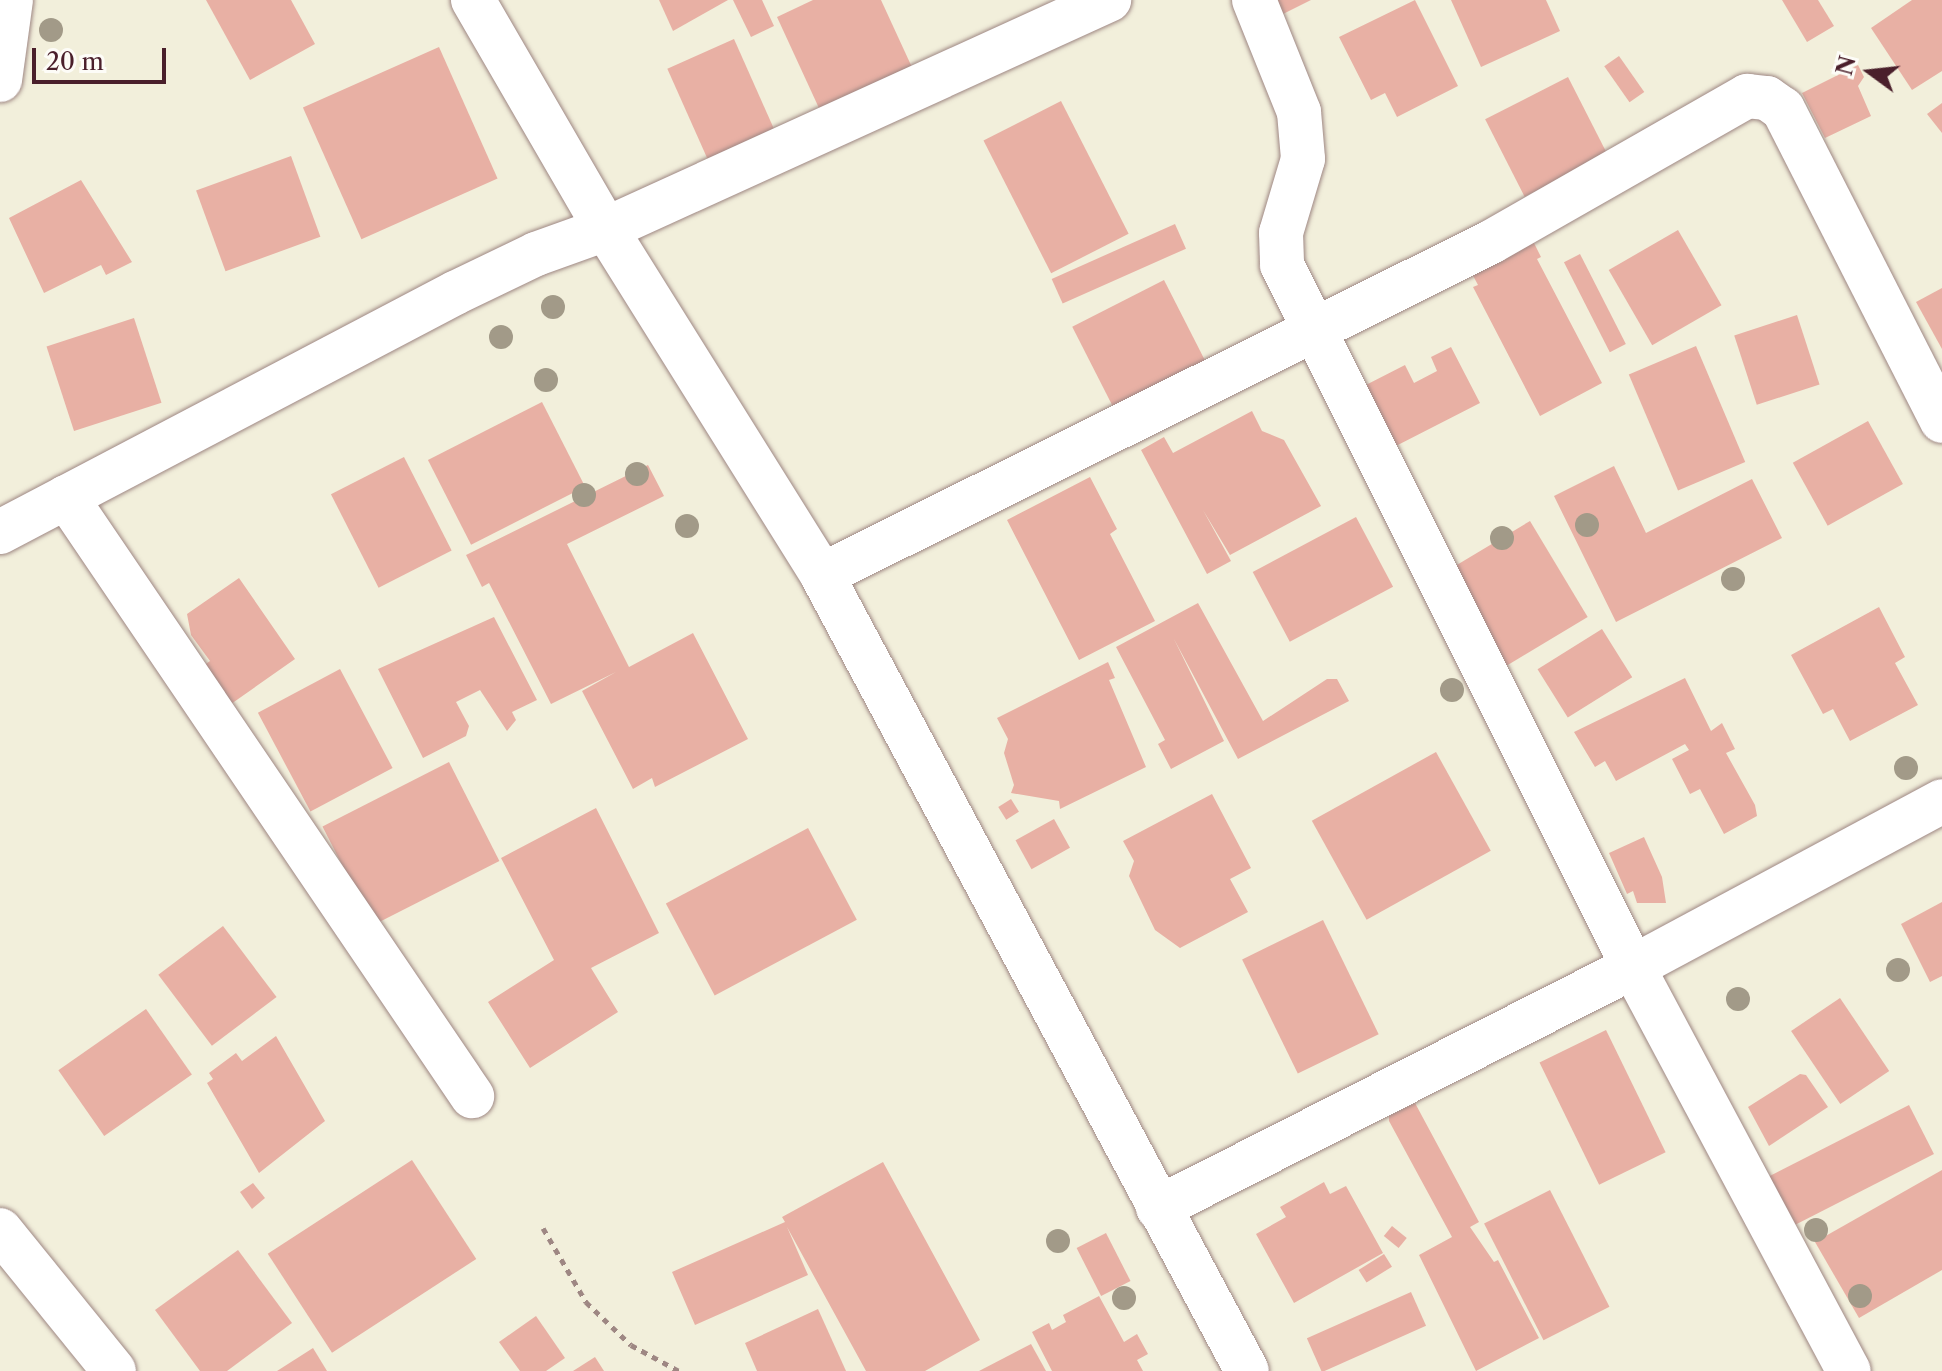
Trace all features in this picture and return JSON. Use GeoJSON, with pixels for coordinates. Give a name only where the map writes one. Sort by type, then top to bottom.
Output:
{"type":"FeatureCollection","features":[{"type":"Feature","properties":{"kind":"street"},"geometry":{"type":"LineString","coordinates":[[0,80],[11,0]]}},
{"type":"Feature","properties":{"kind":"street"},"geometry":{"type":"LineString","coordinates":[[473,0],[606,229],[822,575],[1247,1371]]}},
{"type":"Feature","properties":{"kind":"street"},"geometry":{"type":"LineString","coordinates":[[0,532],[455,293],[536,254],[606,229],[1109,0]]}},
{"type":"Feature","properties":{"kind":"street"},"geometry":{"type":"LineString","coordinates":[[1254,0],[1299,112],[1303,159],[1279,251],[1314,332],[1633,967],[1849,1371]]}},
{"type":"Feature","properties":{"kind":"street"},"geometry":{"type":"LineString","coordinates":[[822,575],[1491,242],[1747,96],[1767,98],[1783,109],[1942,421]]}},
{"type":"Feature","properties":{"kind":"street"},"geometry":{"type":"LineString","coordinates":[[66,497],[472,1096]]}},
{"type":"Feature","properties":{"kind":"street"},"geometry":{"type":"LineString","coordinates":[[1158,1208],[1633,967],[1942,801]]}},
{"type":"Feature","properties":{"kind":"street"},"geometry":{"type":"LineString","coordinates":[[0,1230],[114,1371]]}},
{"type":"Feature","properties":{"kind":"path"},"geometry":{"type":"LineString","coordinates":[[543,1228],[586,1302],[631,1345],[679,1371]]}},
{"type":"Feature","properties":{"kind":"building"},"geometry":{"type":"Polygon","coordinates":[[[206,0],[291,0],[315,44],[250,80],[206,0]]]}},
{"type":"Feature","properties":{"kind":"building"},"geometry":{"type":"Polygon","coordinates":[[[659,0],[728,0],[673,31],[659,0]]]}},
{"type":"Feature","properties":{"kind":"building"},"geometry":{"type":"Polygon","coordinates":[[[733,0],[762,0],[774,26],[751,37],[733,0]]]}},
{"type":"Feature","properties":{"kind":"building"},"geometry":{"type":"Polygon","coordinates":[[[813,0],[881,0],[916,76],[824,119],[777,17],[813,0]]]}},
{"type":"Feature","properties":{"kind":"building"},"geometry":{"type":"Polygon","coordinates":[[[1276,0],[1311,0],[1283,14],[1276,0]]]}},
{"type":"Feature","properties":{"kind":"building"},"geometry":{"type":"Polygon","coordinates":[[[1415,0],[1458,86],[1397,117],[1385,93],[1371,100],[1339,37],[1415,0]]]}},
{"type":"Feature","properties":{"kind":"building"},"geometry":{"type":"Polygon","coordinates":[[[1451,0],[1546,0],[1560,31],[1481,67],[1451,0]]]}},
{"type":"Feature","properties":{"kind":"building"},"geometry":{"type":"Polygon","coordinates":[[[1782,0],[1818,0],[1834,26],[1807,42],[1782,0]]]}},
{"type":"Feature","properties":{"kind":"building"},"geometry":{"type":"Polygon","coordinates":[[[1912,0],[1942,0],[1942,71],[1912,90],[1871,28],[1912,0]]]}},
{"type":"Feature","properties":{"kind":"building"},"geometry":{"type":"Polygon","coordinates":[[[734,39],[779,140],[712,170],[667,69],[734,39]]]}},
{"type":"Feature","properties":{"kind":"building"},"geometry":{"type":"Polygon","coordinates":[[[439,47],[498,179],[361,239],[303,108],[439,47]]]}},
{"type":"Feature","properties":{"kind":"building"},"geometry":{"type":"Polygon","coordinates":[[[1619,56],[1644,92],[1629,102],[1604,66],[1619,56]]]}},
{"type":"Feature","properties":{"kind":"building"},"geometry":{"type":"Polygon","coordinates":[[[1858,65],[1864,77],[1858,86],[1871,116],[1825,138],[1802,93],[1858,65]]]}},
{"type":"Feature","properties":{"kind":"building"},"geometry":{"type":"Polygon","coordinates":[[[1568,77],[1607,155],[1525,197],[1485,119],[1568,77]]]}},
{"type":"Feature","properties":{"kind":"building"},"geometry":{"type":"Polygon","coordinates":[[[1061,101],[1129,234],[1051,273],[983,140],[1061,101]]]}},
{"type":"Feature","properties":{"kind":"building"},"geometry":{"type":"Polygon","coordinates":[[[1942,103],[1942,133],[1927,114],[1942,103]]]}},
{"type":"Feature","properties":{"kind":"building"},"geometry":{"type":"Polygon","coordinates":[[[291,156],[320,237],[226,271],[196,191],[291,156]]]}},
{"type":"Feature","properties":{"kind":"building"},"geometry":{"type":"Polygon","coordinates":[[[81,180],[132,262],[106,275],[101,265],[44,293],[9,218],[81,180]]]}},
{"type":"Feature","properties":{"kind":"building"},"geometry":{"type":"Polygon","coordinates":[[[1175,224],[1186,249],[1063,304],[1052,279],[1175,224]]]}},
{"type":"Feature","properties":{"kind":"building"},"geometry":{"type":"Polygon","coordinates":[[[1678,230],[1722,305],[1652,345],[1609,270],[1678,230]]]}},
{"type":"Feature","properties":{"kind":"building"},"geometry":{"type":"Polygon","coordinates":[[[1530,235],[1541,257],[1537,259],[1602,383],[1540,416],[1473,287],[1478,285],[1469,268],[1530,235]]]}},
{"type":"Feature","properties":{"kind":"building"},"geometry":{"type":"Polygon","coordinates":[[[1580,254],[1626,344],[1610,352],[1564,262],[1580,254]]]}},
{"type":"Feature","properties":{"kind":"building"},"geometry":{"type":"Polygon","coordinates":[[[1164,280],[1206,362],[1114,409],[1072,327],[1164,280]]]}},
{"type":"Feature","properties":{"kind":"building"},"geometry":{"type":"Polygon","coordinates":[[[1942,288],[1942,349],[1916,302],[1942,288]]]}},
{"type":"Feature","properties":{"kind":"building"},"geometry":{"type":"Polygon","coordinates":[[[1797,315],[1820,384],[1757,405],[1734,335],[1797,315]]]}},
{"type":"Feature","properties":{"kind":"building"},"geometry":{"type":"Polygon","coordinates":[[[134,318],[162,403],[74,431],[47,346],[134,318]]]}},
{"type":"Feature","properties":{"kind":"building"},"geometry":{"type":"Polygon","coordinates":[[[1696,346],[1745,462],[1678,491],[1629,375],[1696,346]]]}},
{"type":"Feature","properties":{"kind":"building"},"geometry":{"type":"Polygon","coordinates":[[[1451,347],[1480,403],[1390,449],[1358,389],[1405,365],[1414,383],[1437,371],[1431,357],[1451,347]]]}},
{"type":"Feature","properties":{"kind":"building"},"geometry":{"type":"Polygon","coordinates":[[[542,402],[585,487],[471,545],[428,460],[542,402]]]}},
{"type":"Feature","properties":{"kind":"building"},"geometry":{"type":"Polygon","coordinates":[[[1252,411],[1262,431],[1284,440],[1321,506],[1230,555],[1203,510],[1231,561],[1207,574],[1141,450],[1164,437],[1173,453],[1252,411]]]}},
{"type":"Feature","properties":{"kind":"building"},"geometry":{"type":"Polygon","coordinates":[[[1868,421],[1903,484],[1828,526],[1793,463],[1868,421]]]}},
{"type":"Feature","properties":{"kind":"building"},"geometry":{"type":"Polygon","coordinates":[[[404,457],[452,551],[379,588],[331,494],[404,457]]]}},
{"type":"Feature","properties":{"kind":"building"},"geometry":{"type":"Polygon","coordinates":[[[648,465],[664,496],[567,544],[629,667],[693,633],[748,739],[655,787],[652,778],[633,789],[582,691],[616,672],[551,704],[489,583],[482,587],[466,555],[648,465]]]}},
{"type":"Feature","properties":{"kind":"building"},"geometry":{"type":"Polygon","coordinates":[[[1614,466],[1646,533],[1752,479],[1782,538],[1616,622],[1554,496],[1614,466]]]}},
{"type":"Feature","properties":{"kind":"building"},"geometry":{"type":"Polygon","coordinates":[[[1090,477],[1117,529],[1110,534],[1155,621],[1079,660],[1007,520],[1090,477]]]}},
{"type":"Feature","properties":{"kind":"building"},"geometry":{"type":"Polygon","coordinates":[[[1356,517],[1393,587],[1290,642],[1253,572],[1356,517]]]}},
{"type":"Feature","properties":{"kind":"building"},"geometry":{"type":"Polygon","coordinates":[[[1530,521],[1588,617],[1504,667],[1446,571],[1530,521]]]}},
{"type":"Feature","properties":{"kind":"building"},"geometry":{"type":"Polygon","coordinates":[[[239,578],[295,659],[231,704],[203,666],[210,661],[191,635],[187,614],[239,578]]]}},
{"type":"Feature","properties":{"kind":"building"},"geometry":{"type":"Polygon","coordinates":[[[1198,603],[1263,721],[1327,679],[1337,679],[1349,701],[1238,759],[1174,639],[1224,741],[1171,769],[1158,744],[1165,740],[1116,647],[1198,603]]]}},
{"type":"Feature","properties":{"kind":"building"},"geometry":{"type":"Polygon","coordinates":[[[1879,607],[1905,657],[1895,663],[1918,705],[1850,741],[1833,709],[1823,714],[1791,655],[1879,607]]]}},
{"type":"Feature","properties":{"kind":"building"},"geometry":{"type":"Polygon","coordinates":[[[494,617],[537,700],[512,712],[516,720],[507,731],[480,690],[456,702],[469,726],[466,736],[423,758],[378,669],[494,617]]]}},
{"type":"Feature","properties":{"kind":"building"},"geometry":{"type":"Polygon","coordinates":[[[1602,629],[1632,677],[1568,718],[1538,669],[1602,629]]]}},
{"type":"Feature","properties":{"kind":"building"},"geometry":{"type":"Polygon","coordinates":[[[1108,662],[1115,678],[1109,680],[1146,767],[1060,809],[1059,801],[1011,793],[1014,785],[1004,753],[1008,739],[997,718],[1108,662]]]}},
{"type":"Feature","properties":{"kind":"building"},"geometry":{"type":"Polygon","coordinates":[[[340,669],[393,768],[310,812],[258,713],[340,669]]]}},
{"type":"Feature","properties":{"kind":"building"},"geometry":{"type":"Polygon","coordinates":[[[1685,678],[1711,731],[1722,723],[1735,749],[1726,753],[1755,805],[1757,816],[1724,834],[1700,789],[1690,794],[1672,759],[1689,750],[1685,744],[1616,781],[1605,761],[1595,767],[1574,732],[1685,678]]]}},
{"type":"Feature","properties":{"kind":"building"},"geometry":{"type":"Polygon","coordinates":[[[1436,752],[1491,851],[1367,920],[1312,821],[1436,752]]]}},
{"type":"Feature","properties":{"kind":"building"},"geometry":{"type":"Polygon","coordinates":[[[449,762],[499,861],[373,925],[322,826],[449,762]]]}},
{"type":"Feature","properties":{"kind":"building"},"geometry":{"type":"Polygon","coordinates":[[[1212,794],[1251,868],[1230,879],[1248,912],[1180,948],[1155,930],[1129,876],[1134,861],[1123,841],[1212,794]]]}},
{"type":"Feature","properties":{"kind":"building"},"geometry":{"type":"Polygon","coordinates":[[[1011,799],[1019,812],[1006,820],[998,807],[1011,799]]]}},
{"type":"Feature","properties":{"kind":"building"},"geometry":{"type":"Polygon","coordinates":[[[596,808],[659,933],[591,968],[618,1012],[530,1068],[488,1002],[554,960],[501,858],[596,808]]]}},
{"type":"Feature","properties":{"kind":"building"},"geometry":{"type":"Polygon","coordinates":[[[1054,819],[1070,848],[1032,869],[1016,840],[1054,819]]]}},
{"type":"Feature","properties":{"kind":"building"},"geometry":{"type":"Polygon","coordinates":[[[808,828],[857,920],[715,995],[666,904],[808,828]]]}},
{"type":"Feature","properties":{"kind":"building"},"geometry":{"type":"Polygon","coordinates":[[[1644,837],[1662,877],[1666,903],[1637,903],[1633,891],[1627,894],[1609,853],[1644,837]]]}},
{"type":"Feature","properties":{"kind":"building"},"geometry":{"type":"Polygon","coordinates":[[[1942,902],[1942,976],[1930,982],[1901,924],[1942,902]]]}},
{"type":"Feature","properties":{"kind":"building"},"geometry":{"type":"Polygon","coordinates":[[[1323,920],[1379,1034],[1298,1074],[1242,959],[1323,920]]]}},
{"type":"Feature","properties":{"kind":"building"},"geometry":{"type":"Polygon","coordinates":[[[223,926],[277,997],[212,1046],[158,975],[223,926]]]}},
{"type":"Feature","properties":{"kind":"building"},"geometry":{"type":"Polygon","coordinates":[[[1840,998],[1889,1071],[1840,1104],[1791,1031],[1840,998]]]}},
{"type":"Feature","properties":{"kind":"building"},"geometry":{"type":"Polygon","coordinates":[[[146,1009],[192,1075],[104,1136],[58,1070],[146,1009]]]}},
{"type":"Feature","properties":{"kind":"building"},"geometry":{"type":"Polygon","coordinates":[[[1606,1030],[1666,1152],[1599,1185],[1539,1062],[1606,1030]]]}},
{"type":"Feature","properties":{"kind":"building"},"geometry":{"type":"Polygon","coordinates":[[[276,1036],[325,1121],[259,1173],[207,1083],[213,1079],[209,1073],[236,1053],[242,1061],[276,1036]]]}},
{"type":"Feature","properties":{"kind":"building"},"geometry":{"type":"Polygon","coordinates":[[[1800,1074],[1806,1075],[1828,1107],[1769,1146],[1748,1107],[1800,1074]]]}},
{"type":"Feature","properties":{"kind":"building"},"geometry":{"type":"Polygon","coordinates":[[[1415,1103],[1479,1222],[1470,1227],[1494,1262],[1498,1260],[1539,1338],[1476,1371],[1419,1255],[1452,1237],[1389,1121],[1389,1116],[1415,1103]]]}},
{"type":"Feature","properties":{"kind":"building"},"geometry":{"type":"Polygon","coordinates":[[[1909,1105],[1934,1154],[1787,1229],[1762,1180],[1909,1105]]]}},
{"type":"Feature","properties":{"kind":"building"},"geometry":{"type":"Polygon","coordinates":[[[412,1160],[476,1259],[332,1353],[268,1254],[412,1160]]]}},
{"type":"Feature","properties":{"kind":"building"},"geometry":{"type":"Polygon","coordinates":[[[883,1162],[980,1340],[925,1371],[866,1371],[787,1227],[808,1275],[695,1325],[672,1272],[785,1222],[782,1217],[883,1162]]]}},
{"type":"Feature","properties":{"kind":"building"},"geometry":{"type":"Polygon","coordinates":[[[1942,1170],[1942,1270],[1859,1318],[1815,1242],[1942,1170]]]}},
{"type":"Feature","properties":{"kind":"building"},"geometry":{"type":"Polygon","coordinates":[[[1324,1182],[1330,1194],[1346,1186],[1383,1253],[1294,1303],[1256,1234],[1286,1217],[1280,1207],[1324,1182]]]}},
{"type":"Feature","properties":{"kind":"building"},"geometry":{"type":"Polygon","coordinates":[[[253,1183],[265,1198],[252,1209],[240,1192],[253,1183]]]}},
{"type":"Feature","properties":{"kind":"building"},"geometry":{"type":"Polygon","coordinates":[[[1550,1190],[1609,1307],[1544,1340],[1484,1224],[1550,1190]]]}},
{"type":"Feature","properties":{"kind":"building"},"geometry":{"type":"Polygon","coordinates":[[[1392,1226],[1407,1238],[1399,1248],[1384,1236],[1392,1226]]]}},
{"type":"Feature","properties":{"kind":"building"},"geometry":{"type":"Polygon","coordinates":[[[1106,1233],[1131,1281],[1101,1296],[1077,1248],[1106,1233]]]}},
{"type":"Feature","properties":{"kind":"building"},"geometry":{"type":"Polygon","coordinates":[[[238,1250],[292,1323],[227,1371],[200,1371],[155,1310],[238,1250]]]}},
{"type":"Feature","properties":{"kind":"building"},"geometry":{"type":"Polygon","coordinates":[[[1384,1254],[1392,1267],[1367,1283],[1359,1270],[1384,1254]]]}},
{"type":"Feature","properties":{"kind":"building"},"geometry":{"type":"Polygon","coordinates":[[[1411,1292],[1426,1326],[1325,1371],[1321,1371],[1307,1338],[1411,1292]]]}},
{"type":"Feature","properties":{"kind":"building"},"geometry":{"type":"Polygon","coordinates":[[[1099,1296],[1124,1342],[1137,1334],[1148,1354],[1137,1360],[1143,1371],[1052,1371],[1032,1332],[1049,1323],[1052,1330],[1066,1322],[1063,1315],[1099,1296]]]}},
{"type":"Feature","properties":{"kind":"building"},"geometry":{"type":"Polygon","coordinates":[[[818,1309],[846,1371],[757,1371],[745,1343],[818,1309]]]}},
{"type":"Feature","properties":{"kind":"building"},"geometry":{"type":"Polygon","coordinates":[[[536,1316],[565,1358],[546,1371],[520,1371],[499,1342],[536,1316]]]}},
{"type":"Feature","properties":{"kind":"building"},"geometry":{"type":"Polygon","coordinates":[[[1031,1344],[1046,1371],[979,1371],[1031,1344]]]}},
{"type":"Feature","properties":{"kind":"building"},"geometry":{"type":"Polygon","coordinates":[[[313,1348],[327,1371],[277,1371],[313,1348]]]}},
{"type":"Feature","properties":{"kind":"building"},"geometry":{"type":"Polygon","coordinates":[[[595,1357],[604,1371],[573,1371],[595,1357]]]}}]}
